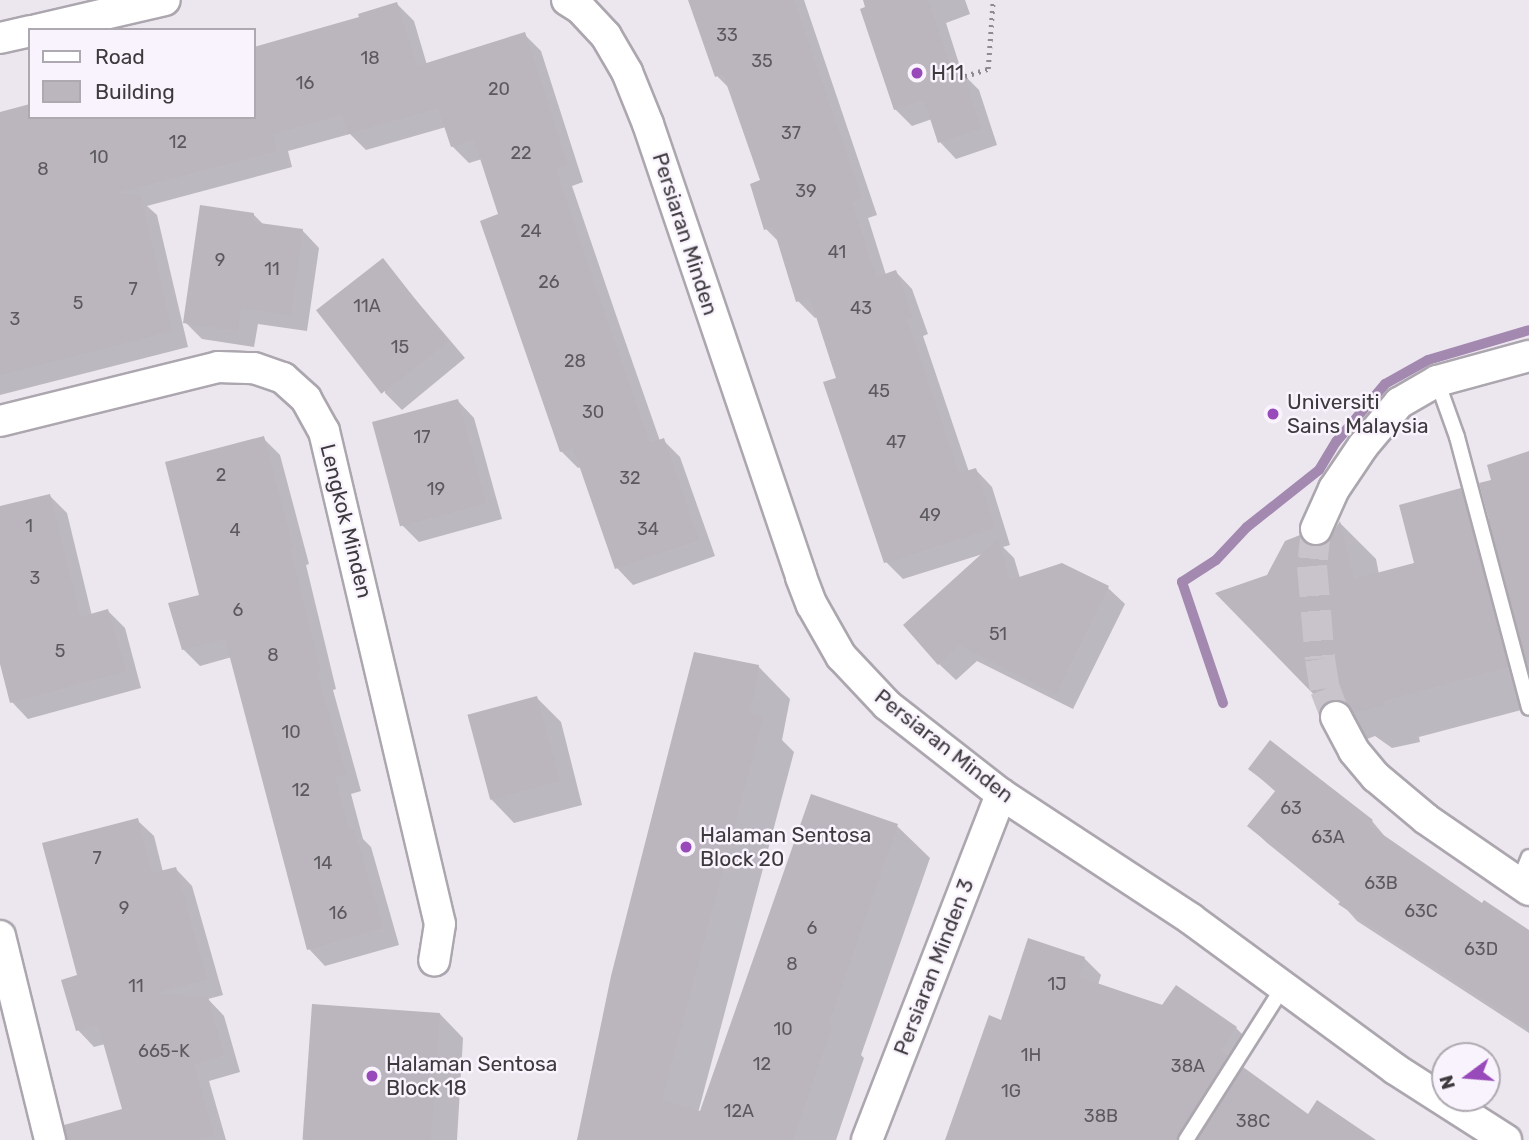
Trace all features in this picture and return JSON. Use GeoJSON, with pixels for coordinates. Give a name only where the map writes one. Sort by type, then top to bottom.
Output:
{"type":"FeatureCollection","features":[{"type":"Feature","properties":{"kind":"street"},"geometry":{"type":"LineString","coordinates":[[45,28],[165,0]]}},
{"type":"Feature","properties":{"kind":"street","name":"Persiaran Minden"},"geometry":{"type":"LineString","coordinates":[[567,0],[580,8],[606,36],[627,72],[648,124],[772,497],[812,605],[841,656],[887,705],[1001,794],[1180,912],[1395,1069],[1506,1140]]}},
{"type":"Feature","properties":{"kind":"street"},"geometry":{"type":"LineString","coordinates":[[0,38],[28,31]]}},
{"type":"Feature","properties":{"kind":"street"},"geometry":{"type":"LineString","coordinates":[[1316,529],[1334,489],[1363,446],[1399,403],[1437,381],[1529,356]]}},
{"type":"Feature","properties":{"kind":"street","name":"Lengkok Minden"},"geometry":{"type":"LineString","coordinates":[[0,421],[218,368],[254,368],[283,378],[306,399],[324,431],[440,924],[434,961]]}},
{"type":"Feature","properties":{"kind":"street"},"geometry":{"type":"LineString","coordinates":[[1336,717],[1354,751],[1376,776],[1426,819],[1525,877]]}},
{"type":"Feature","properties":{"kind":"street","name":"Persiaran Minden 3"},"geometry":{"type":"LineString","coordinates":[[867,1140],[1001,794]]}},
{"type":"Feature","properties":{"kind":"street"},"geometry":{"type":"LineString","coordinates":[[0,936],[50,1140]]}},
{"type":"Feature","properties":{"kind":"lane"},"geometry":{"type":"LineString","coordinates":[[1437,381],[1457,437],[1529,708]]}},
{"type":"Feature","properties":{"kind":"lane"},"geometry":{"type":"LineString","coordinates":[[1186,1140],[1283,987]]}},
{"type":"Feature","properties":{"kind":"path"},"geometry":{"type":"LineString","coordinates":[[965,76],[988,69],[993,0]]}},
{"type":"Feature","properties":{"kind":"building"},"geometry":{"type":"Polygon","coordinates":[[[688,0],[794,0],[862,198],[852,202],[876,277],[896,270],[913,318],[907,319],[959,473],[976,468],[995,528],[884,563],[823,382],[836,378],[810,298],[796,302],[773,227],[764,230],[750,184],[760,180],[723,74],[715,77],[688,0]]]}},
{"type":"Feature","properties":{"kind":"building","name":"H11"},"geometry":{"type":"Polygon","coordinates":[[[863,0],[928,0],[953,74],[963,71],[981,128],[938,143],[924,100],[894,110],[860,9],[865,7],[863,0]]]}},
{"type":"Feature","properties":{"kind":"building"},"geometry":{"type":"Polygon","coordinates":[[[397,2],[417,66],[525,32],[568,165],[556,169],[598,294],[650,443],[664,438],[699,540],[615,569],[573,448],[560,452],[480,221],[498,214],[474,140],[451,147],[438,108],[348,134],[342,115],[272,134],[277,151],[117,193],[141,196],[172,331],[0,375],[0,112],[28,105],[28,119],[256,119],[256,46],[359,17],[358,14],[397,2]]]}},
{"type":"Feature","properties":{"kind":"building"},"geometry":{"type":"Polygon","coordinates":[[[200,205],[254,213],[253,222],[303,229],[291,315],[241,308],[238,331],[183,323],[200,205]]]}},
{"type":"Feature","properties":{"kind":"building"},"geometry":{"type":"Polygon","coordinates":[[[383,258],[448,342],[381,394],[316,310],[383,258]]]}},
{"type":"Feature","properties":{"kind":"building"},"geometry":{"type":"Polygon","coordinates":[[[458,399],[486,503],[400,526],[372,422],[458,399]]]}},
{"type":"Feature","properties":{"kind":"building"},"geometry":{"type":"Polygon","coordinates":[[[264,436],[293,547],[290,548],[321,672],[317,673],[346,774],[335,777],[349,830],[354,828],[383,928],[307,950],[225,639],[182,650],[168,603],[199,595],[165,462],[264,436]]]}},
{"type":"Feature","properties":{"kind":"building"},"geometry":{"type":"Polygon","coordinates":[[[1529,451],[1527,662],[1479,483],[1491,480],[1487,465],[1529,451]]]}},
{"type":"Feature","properties":{"kind":"building"},"geometry":{"type":"Polygon","coordinates":[[[1461,488],[1508,667],[1383,701],[1384,705],[1354,713],[1346,703],[1337,700],[1324,705],[1215,593],[1267,575],[1285,541],[1300,535],[1309,545],[1326,544],[1340,521],[1354,579],[1414,563],[1399,505],[1461,488]]]}},
{"type":"Feature","properties":{"kind":"building"},"geometry":{"type":"Polygon","coordinates":[[[50,494],[80,617],[108,609],[126,671],[10,703],[0,664],[0,506],[50,494]]]}},
{"type":"Feature","properties":{"kind":"building"},"geometry":{"type":"Polygon","coordinates":[[[998,539],[1010,580],[1062,563],[1109,586],[1056,694],[959,645],[938,665],[903,625],[998,539]]]}},
{"type":"Feature","properties":{"kind":"building"},"geometry":{"type":"Polygon","coordinates":[[[694,652],[759,665],[750,712],[763,718],[662,1100],[700,1111],[811,794],[898,824],[829,1023],[833,1024],[793,1140],[577,1140],[611,976],[694,652]]]}},
{"type":"Feature","properties":{"kind":"building"},"geometry":{"type":"Polygon","coordinates":[[[537,696],[560,781],[490,800],[467,715],[537,696]]]}},
{"type":"Feature","properties":{"kind":"building"},"geometry":{"type":"Polygon","coordinates":[[[1270,740],[1373,820],[1369,825],[1482,903],[1484,900],[1529,930],[1529,1029],[1338,904],[1341,901],[1247,826],[1276,790],[1248,769],[1270,740]]]}},
{"type":"Feature","properties":{"kind":"building"},"geometry":{"type":"Polygon","coordinates":[[[138,818],[152,873],[176,867],[207,979],[154,994],[208,997],[224,1055],[194,1064],[214,1135],[195,1140],[67,1140],[64,1125],[122,1109],[98,1025],[76,1031],[61,980],[77,975],[42,843],[138,818]]]}},
{"type":"Feature","properties":{"kind":"building"},"geometry":{"type":"Polygon","coordinates":[[[1028,938],[1085,957],[1079,977],[1162,1005],[1176,985],[1237,1027],[1221,1051],[1228,1056],[1176,1140],[945,1140],[989,1015],[1001,1020],[1028,938]]]}},
{"type":"Feature","properties":{"kind":"building","name":"Halaman Sentosa Block 18"},"geometry":{"type":"Polygon","coordinates":[[[312,1004],[440,1013],[431,1140],[303,1140],[312,1004]]]}},
{"type":"Feature","properties":{"kind":"building"},"geometry":{"type":"Polygon","coordinates":[[[1243,1067],[1308,1114],[1317,1100],[1376,1140],[1197,1140],[1243,1067]]]}},
{"type":"Feature","properties":{"kind":"waterway"},"geometry":{"type":"LineString","coordinates":[[1223,703],[1182,582],[1216,560],[1247,527],[1319,470],[1336,442],[1385,384],[1428,360],[1529,330]]}},
{"type":"Feature","properties":{"kind":"tunnel"},"geometry":{"type":"LineString","coordinates":[[1316,529],[1312,566],[1320,659],[1325,689],[1336,717]]}},
{"type":"Feature","properties":{"kind":"place","name":"H11"},"geometry":{"type":"Point","coordinates":[917,73]}},
{"type":"Feature","properties":{"kind":"place","name":"Universiti Sains Malaysia"},"geometry":{"type":"Point","coordinates":[1273,414]}},
{"type":"Feature","properties":{"kind":"place","name":"Halaman Sentosa Block 20"},"geometry":{"type":"Point","coordinates":[686,847]}},
{"type":"Feature","properties":{"kind":"place","name":"Halaman Sentosa Block 18"},"geometry":{"type":"Point","coordinates":[372,1076]}}]}
